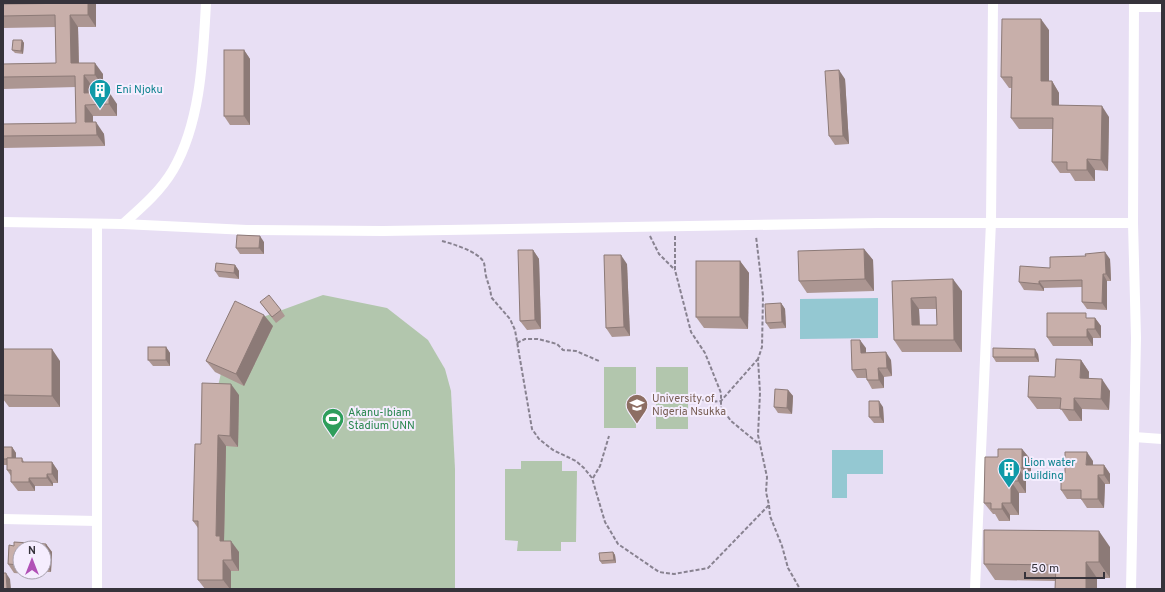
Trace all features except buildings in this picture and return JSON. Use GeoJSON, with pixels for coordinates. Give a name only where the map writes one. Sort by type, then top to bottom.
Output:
{"type":"FeatureCollection","features":[{"type":"Feature","properties":{"kind":"street"},"geometry":{"type":"LineString","coordinates":[[123,224],[154,196],[173,170],[188,136],[197,100],[203,55],[206,3]]}},
{"type":"Feature","properties":{"kind":"street"},"geometry":{"type":"LineString","coordinates":[[975,589],[990,222],[994,3]]}},
{"type":"Feature","properties":{"kind":"street"},"geometry":{"type":"LineString","coordinates":[[1131,589],[1136,338],[1133,223],[1134,5],[1162,7]]}},
{"type":"Feature","properties":{"kind":"street"},"geometry":{"type":"LineString","coordinates":[[3,222],[123,224],[247,230],[366,231],[990,222],[1133,223]]}},
{"type":"Feature","properties":{"kind":"street"},"geometry":{"type":"LineString","coordinates":[[97,224],[97,589]]}},
{"type":"Feature","properties":{"kind":"street"},"geometry":{"type":"LineString","coordinates":[[1134,438],[1162,439]]}},
{"type":"Feature","properties":{"kind":"street"},"geometry":{"type":"LineString","coordinates":[[3,519],[97,521]]}},
{"type":"Feature","properties":{"kind":"path"},"geometry":{"type":"LineString","coordinates":[[752,225],[757,238],[757,250],[763,296],[762,347],[758,359],[760,393],[758,435],[767,477],[766,492],[770,516],[782,546],[788,568],[800,589]]}},
{"type":"Feature","properties":{"kind":"path"},"geometry":{"type":"LineString","coordinates":[[674,227],[675,270],[690,332],[705,353],[721,393],[721,407],[731,421],[760,445]]}},
{"type":"Feature","properties":{"kind":"path"},"geometry":{"type":"LineString","coordinates":[[645,228],[659,254],[675,270]]}},
{"type":"Feature","properties":{"kind":"path"},"geometry":{"type":"LineString","coordinates":[[441,241],[464,248],[479,256],[484,262],[486,276],[491,287],[491,297],[510,319],[515,330],[532,429],[539,439],[553,450],[576,461],[592,478],[605,522],[618,544],[659,572],[674,574],[708,568],[768,505]]}},
{"type":"Feature","properties":{"kind":"path"},"geometry":{"type":"LineString","coordinates":[[517,343],[525,339],[538,339],[557,344],[563,350],[576,351],[600,361]]}},
{"type":"Feature","properties":{"kind":"path"},"geometry":{"type":"LineString","coordinates":[[696,398],[710,402],[721,401],[758,359]]}},
{"type":"Feature","properties":{"kind":"path"},"geometry":{"type":"LineString","coordinates":[[592,478],[600,466],[609,436]]}},
{"type":"Feature","properties":{"kind":"shaded area","name":"Akanu-Ibiam Stadium UNN"},"geometry":{"type":"Polygon","coordinates":[[[323,295],[387,308],[428,340],[445,369],[451,391],[455,469],[455,589],[213,589],[213,408],[224,360],[263,317],[323,295]]]}},
{"type":"Feature","properties":{"kind":"shaded area"},"geometry":{"type":"Polygon","coordinates":[[[878,298],[878,338],[800,339],[800,299],[878,298]]]}},
{"type":"Feature","properties":{"kind":"shaded area"},"geometry":{"type":"Polygon","coordinates":[[[604,367],[636,367],[636,428],[604,428],[604,367]]]}},
{"type":"Feature","properties":{"kind":"shaded area"},"geometry":{"type":"Polygon","coordinates":[[[656,367],[688,367],[688,429],[656,429],[656,367]]]}},
{"type":"Feature","properties":{"kind":"shaded area"},"geometry":{"type":"Polygon","coordinates":[[[832,450],[883,450],[883,474],[847,474],[847,498],[832,498],[832,450]]]}},
{"type":"Feature","properties":{"kind":"shaded area"},"geometry":{"type":"Polygon","coordinates":[[[521,461],[562,461],[562,471],[577,471],[576,542],[561,542],[561,551],[517,551],[518,541],[505,540],[505,469],[521,469],[521,461]]]}},
{"type":"Feature","properties":{"kind":"place","name":"Eni Njoku"},"geometry":{"type":"Point","coordinates":[100,110]}},
{"type":"Feature","properties":{"kind":"place","name":"University of Nigeria Nsukka"},"geometry":{"type":"Point","coordinates":[637,424]}},
{"type":"Feature","properties":{"kind":"place","name":"Akanu-Ibiam Stadium UNN"},"geometry":{"type":"Point","coordinates":[333,438]}},
{"type":"Feature","properties":{"kind":"place","name":"Lion water building"},"geometry":{"type":"Point","coordinates":[1009,488]}}]}
